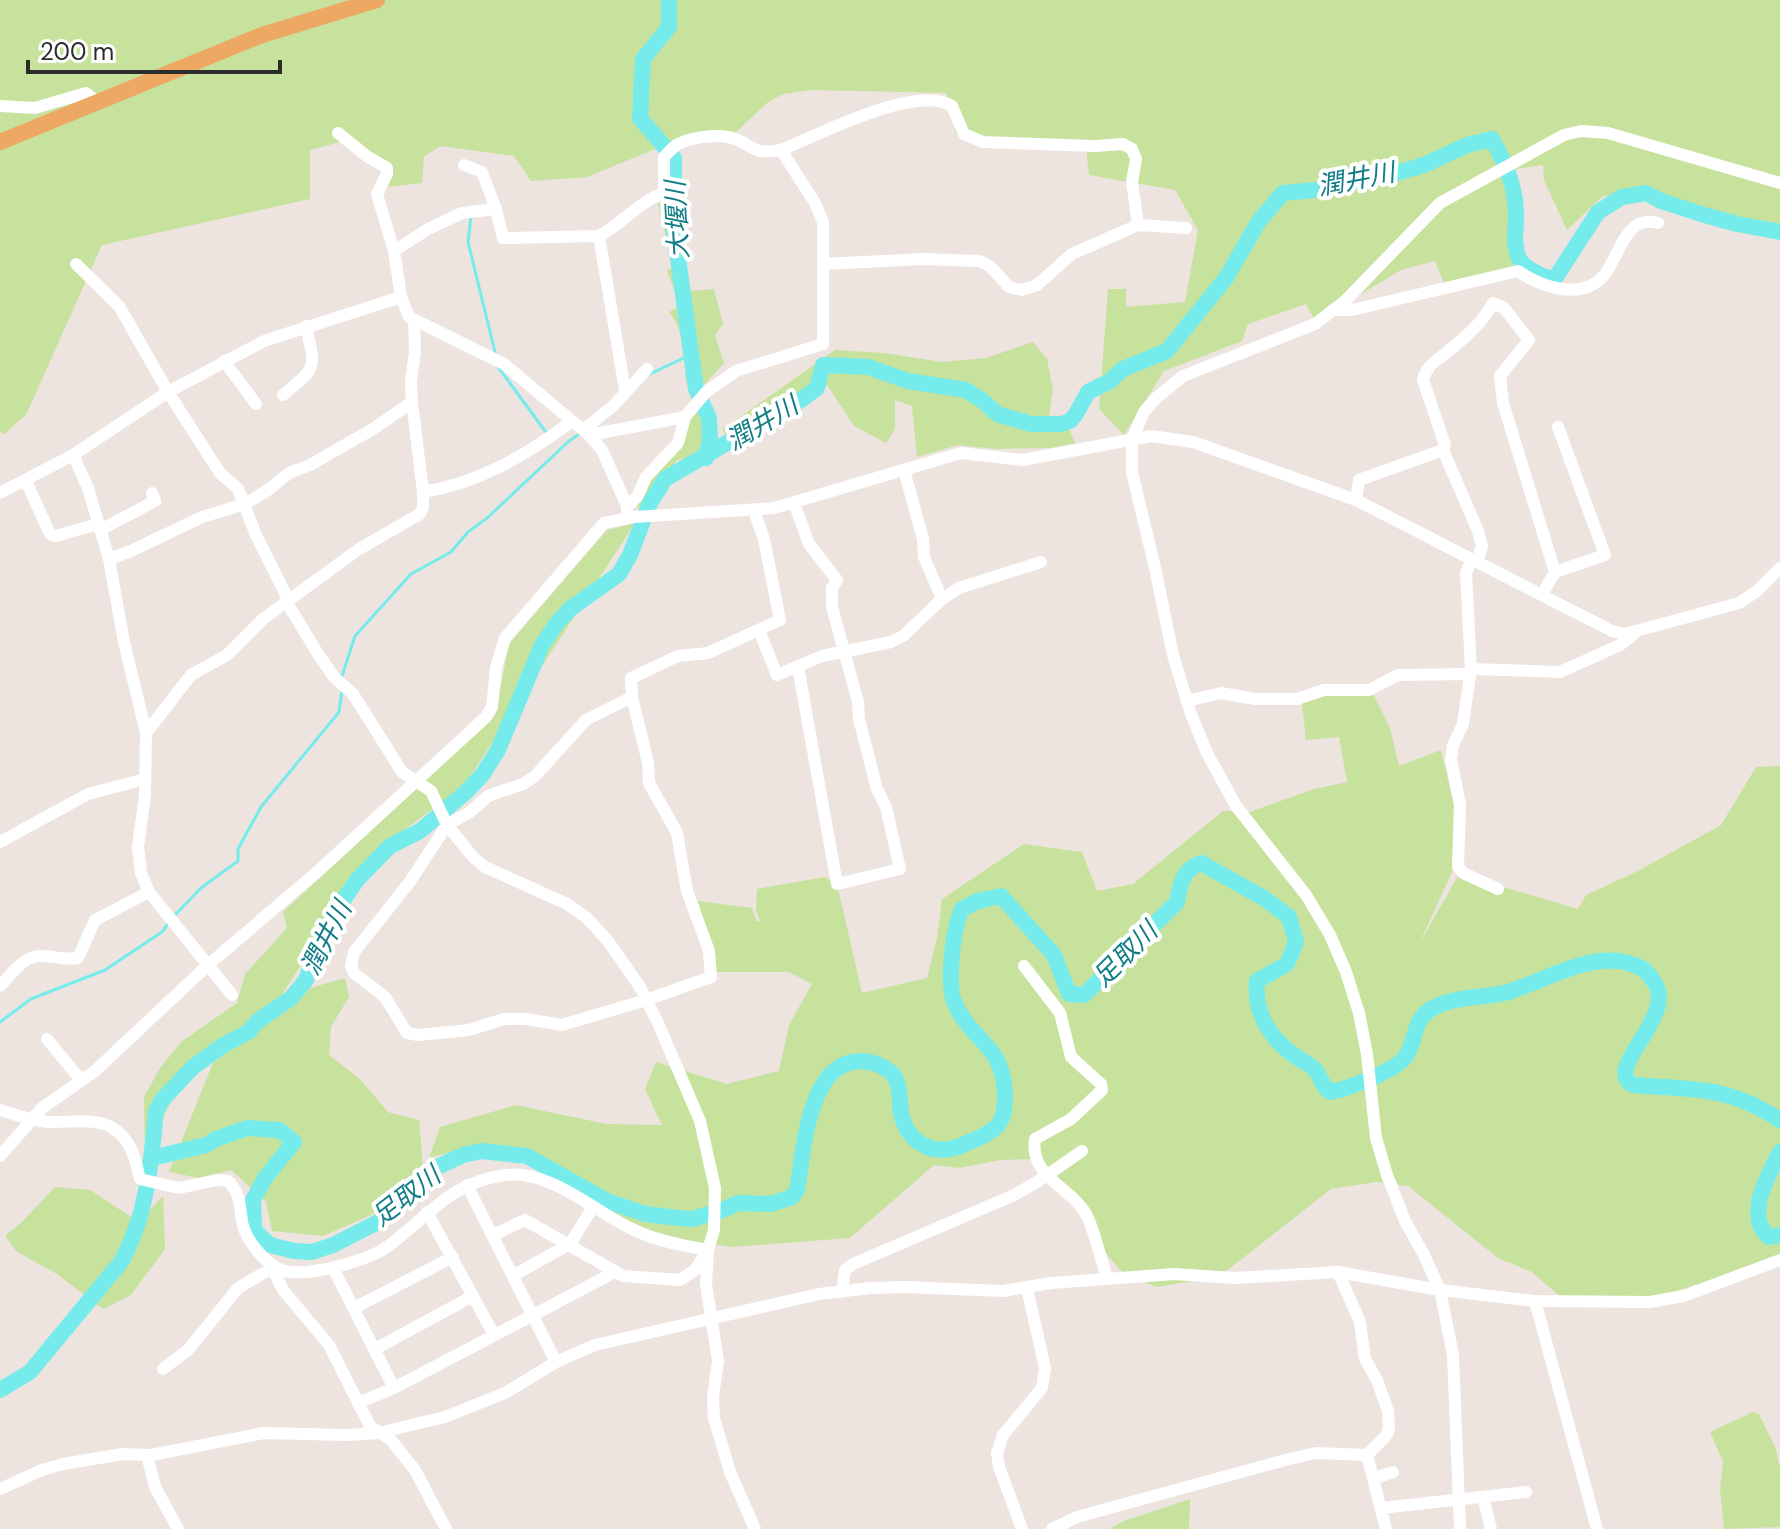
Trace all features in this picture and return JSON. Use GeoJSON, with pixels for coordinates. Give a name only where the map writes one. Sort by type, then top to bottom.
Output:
{"type":"FeatureCollection","features":[{"type":"Feature","properties":{"kind":"main road"},"geometry":{"type":"LineString","coordinates":[[0,142],[262,35],[377,0]]}},
{"type":"Feature","properties":{"kind":"street"},"geometry":{"type":"LineString","coordinates":[[0,106],[35,108],[86,93],[97,102]]}},
{"type":"Feature","properties":{"kind":"street"},"geometry":{"type":"LineString","coordinates":[[464,165],[482,172],[503,238],[599,236],[613,229],[616,222],[635,213],[641,205],[664,193],[664,157],[675,147],[698,138],[728,137],[751,149],[781,150],[896,103],[937,99],[952,106],[964,134],[983,142],[1123,144],[1132,149],[1136,159],[1132,182],[1138,225]]}},
{"type":"Feature","properties":{"kind":"street"},"geometry":{"type":"LineString","coordinates":[[1460,1529],[1453,1355],[1440,1290],[1405,1221],[1376,1138],[1367,1054],[1359,1013],[1330,935],[1306,895],[1236,806],[1207,753],[1173,655],[1132,472],[1132,439],[1144,412],[1183,376],[1303,330],[1345,301],[1440,203],[1564,135],[1593,130],[1780,183]]}},
{"type":"Feature","properties":{"kind":"street"},"geometry":{"type":"LineString","coordinates":[[338,133],[387,168],[377,194],[394,251],[405,310],[414,321],[504,364],[586,432],[602,450],[629,514]]}},
{"type":"Feature","properties":{"kind":"street"},"geometry":{"type":"LineString","coordinates":[[629,514],[646,477],[678,443],[688,413],[706,392],[736,371],[823,344],[823,222],[815,203],[781,150]]}},
{"type":"Feature","properties":{"kind":"street"},"geometry":{"type":"LineString","coordinates":[[394,251],[428,229],[462,213],[496,209]]}},
{"type":"Feature","properties":{"kind":"street"},"geometry":{"type":"LineString","coordinates":[[1333,310],[1352,310],[1518,271],[1547,285],[1564,290],[1579,289],[1604,276],[1630,229],[1649,220],[1658,223]]}},
{"type":"Feature","properties":{"kind":"street"},"geometry":{"type":"LineString","coordinates":[[824,264],[923,259],[980,261],[991,267],[1009,287],[1022,290],[1037,285],[1072,254],[1138,225],[1186,228]]}},
{"type":"Feature","properties":{"kind":"street"},"geometry":{"type":"LineString","coordinates":[[599,236],[625,390]]}},
{"type":"Feature","properties":{"kind":"street"},"geometry":{"type":"LineString","coordinates":[[76,264],[119,306],[168,392],[220,473],[238,489],[287,600],[334,677],[353,694],[402,772],[431,791],[446,823],[485,867],[567,904],[587,918],[608,941],[646,1000],[682,1074],[700,1121],[715,1201],[706,1284],[718,1361],[713,1397],[714,1418],[730,1472],[755,1529]]}},
{"type":"Feature","properties":{"kind":"street"},"geometry":{"type":"LineString","coordinates":[[1480,280],[1493,303],[1504,308],[1529,340],[1500,376],[1503,403],[1555,572]]}},
{"type":"Feature","properties":{"kind":"street"},"geometry":{"type":"LineString","coordinates":[[0,493],[73,455],[168,392],[264,341],[401,297]]}},
{"type":"Feature","properties":{"kind":"street"},"geometry":{"type":"LineString","coordinates":[[1493,303],[1453,348],[1425,370],[1423,380],[1445,445],[1443,450],[1482,546],[1466,573],[1470,672],[1463,724],[1453,745],[1451,760],[1460,804],[1458,867],[1463,873],[1498,889]]}},
{"type":"Feature","properties":{"kind":"street"},"geometry":{"type":"LineString","coordinates":[[146,733],[191,675],[227,655],[263,619],[359,549],[420,514],[423,492],[411,382],[415,352],[414,321]]}},
{"type":"Feature","properties":{"kind":"street"},"geometry":{"type":"LineString","coordinates":[[283,395],[311,371],[314,362],[306,326]]}},
{"type":"Feature","properties":{"kind":"street"},"geometry":{"type":"LineString","coordinates":[[224,361],[256,404]]}},
{"type":"Feature","properties":{"kind":"street"},"geometry":{"type":"LineString","coordinates":[[586,432],[647,369]]}},
{"type":"Feature","properties":{"kind":"street"},"geometry":{"type":"LineString","coordinates":[[109,559],[202,517],[245,504],[289,473],[310,465],[373,429],[412,402]]}},
{"type":"Feature","properties":{"kind":"street"},"geometry":{"type":"LineString","coordinates":[[586,432],[688,413]]}},
{"type":"Feature","properties":{"kind":"street"},"geometry":{"type":"LineString","coordinates":[[423,492],[452,487],[517,459],[572,421]]}},
{"type":"Feature","properties":{"kind":"street"},"geometry":{"type":"LineString","coordinates":[[1542,594],[1555,572],[1605,555],[1558,427]]}},
{"type":"Feature","properties":{"kind":"street"},"geometry":{"type":"LineString","coordinates":[[0,1156],[55,1097],[95,1071],[208,965],[317,872],[486,717],[492,707],[496,668],[505,638],[598,528],[629,514],[664,517],[754,511],[794,503],[961,453],[1023,460],[1151,436],[1193,442],[1356,500],[1612,631],[1625,634],[1739,603],[1748,599],[1780,568]]}},
{"type":"Feature","properties":{"kind":"street"},"geometry":{"type":"LineString","coordinates":[[1356,500],[1359,480],[1443,450]]}},
{"type":"Feature","properties":{"kind":"street"},"geometry":{"type":"LineString","coordinates":[[73,455],[88,488],[109,559],[124,642],[146,733],[145,794],[138,847],[141,873],[149,892],[232,995]]}},
{"type":"Feature","properties":{"kind":"street"},"geometry":{"type":"LineString","coordinates":[[904,470],[923,539],[924,557],[942,599]]}},
{"type":"Feature","properties":{"kind":"street"},"geometry":{"type":"LineString","coordinates":[[26,481],[50,534],[56,536],[99,527],[155,501],[152,493]]}},
{"type":"Feature","properties":{"kind":"street"},"geometry":{"type":"LineString","coordinates":[[794,503],[809,544],[837,580],[832,588],[832,607],[845,650],[873,775],[886,807],[900,869],[837,884],[798,667]]}},
{"type":"Feature","properties":{"kind":"street"},"geometry":{"type":"LineString","coordinates":[[632,697],[586,720],[535,776],[523,784],[488,796],[470,812],[446,823],[416,874],[354,952],[351,966],[359,979],[391,1005],[407,1033],[418,1035],[469,1030],[504,1019],[562,1025],[711,977],[709,951],[687,891],[677,833],[649,783],[631,678],[678,656],[708,653],[780,620],[764,539],[754,511]]}},
{"type":"Feature","properties":{"kind":"street"},"geometry":{"type":"LineString","coordinates":[[759,630],[777,675],[822,656],[891,642],[903,636],[942,599],[959,588],[1041,562]]}},
{"type":"Feature","properties":{"kind":"street"},"geometry":{"type":"LineString","coordinates":[[1187,701],[1221,693],[1255,699],[1297,699],[1324,690],[1369,690],[1398,675],[1560,672],[1620,645],[1636,632]]}},
{"type":"Feature","properties":{"kind":"street"},"geometry":{"type":"LineString","coordinates":[[0,842],[88,794],[145,779]]}},
{"type":"Feature","properties":{"kind":"street"},"geometry":{"type":"LineString","coordinates":[[0,986],[25,960],[39,956],[62,961],[78,958],[95,920],[149,892]]}},
{"type":"Feature","properties":{"kind":"street"},"geometry":{"type":"LineString","coordinates":[[1024,966],[1060,1013],[1071,1057],[1101,1084],[1102,1090],[1071,1119],[1035,1139],[1033,1148],[1046,1176],[1087,1216],[1107,1277]]}},
{"type":"Feature","properties":{"kind":"street"},"geometry":{"type":"LineString","coordinates":[[47,1039],[81,1080]]}},
{"type":"Feature","properties":{"kind":"street"},"geometry":{"type":"LineString","coordinates":[[0,1110],[46,1122],[86,1119],[110,1126],[123,1136],[133,1151],[140,1179],[168,1187],[228,1181],[235,1187],[248,1239],[276,1269],[283,1290],[329,1345],[370,1426],[391,1440],[415,1470],[446,1529]]}},
{"type":"Feature","properties":{"kind":"street"},"geometry":{"type":"LineString","coordinates":[[842,1292],[845,1270],[853,1264],[999,1202],[1046,1176],[1082,1151]]}},
{"type":"Feature","properties":{"kind":"street"},"geometry":{"type":"LineString","coordinates":[[163,1369],[188,1350],[238,1288],[276,1269],[309,1272],[333,1268],[377,1253],[450,1193],[504,1175],[530,1175],[633,1230],[662,1241],[708,1250]]}},
{"type":"Feature","properties":{"kind":"street"},"geometry":{"type":"LineString","coordinates":[[467,1185],[556,1362]]}},
{"type":"Feature","properties":{"kind":"street"},"geometry":{"type":"LineString","coordinates":[[514,1275],[570,1244],[593,1207]]}},
{"type":"Feature","properties":{"kind":"street"},"geometry":{"type":"LineString","coordinates":[[427,1212],[494,1335]]}},
{"type":"Feature","properties":{"kind":"street"},"geometry":{"type":"LineString","coordinates":[[493,1235],[525,1220],[623,1276],[680,1280],[695,1270],[708,1250]]}},
{"type":"Feature","properties":{"kind":"street"},"geometry":{"type":"LineString","coordinates":[[354,1308],[453,1257]]}},
{"type":"Feature","properties":{"kind":"street"},"geometry":{"type":"LineString","coordinates":[[0,1489],[63,1464],[123,1454],[147,1455],[264,1433],[379,1433],[445,1417],[505,1393],[578,1351],[623,1337],[819,1294],[871,1288],[977,1291],[1107,1277],[1174,1274],[1234,1278],[1338,1272],[1440,1290],[1535,1301],[1650,1302],[1684,1296],[1780,1260]]}},
{"type":"Feature","properties":{"kind":"street"},"geometry":{"type":"LineString","coordinates":[[333,1268],[394,1388]]}},
{"type":"Feature","properties":{"kind":"street"},"geometry":{"type":"LineString","coordinates":[[358,1403],[394,1388],[615,1272]]}},
{"type":"Feature","properties":{"kind":"street"},"geometry":{"type":"LineString","coordinates":[[1052,1529],[1077,1517],[1289,1459],[1316,1453],[1367,1455],[1386,1436],[1389,1429],[1388,1411],[1377,1380],[1365,1359],[1360,1322],[1338,1272]]}},
{"type":"Feature","properties":{"kind":"street"},"geometry":{"type":"LineString","coordinates":[[1022,1529],[999,1467],[997,1453],[1003,1435],[1042,1388],[1045,1368],[1027,1288]]}},
{"type":"Feature","properties":{"kind":"street"},"geometry":{"type":"LineString","coordinates":[[375,1349],[473,1296]]}},
{"type":"Feature","properties":{"kind":"street"},"geometry":{"type":"LineString","coordinates":[[1535,1301],[1597,1529]]}},
{"type":"Feature","properties":{"kind":"street"},"geometry":{"type":"LineString","coordinates":[[147,1455],[155,1487],[178,1529]]}},
{"type":"Feature","properties":{"kind":"street"},"geometry":{"type":"LineString","coordinates":[[1367,1455],[1386,1529]]}},
{"type":"Feature","properties":{"kind":"street"},"geometry":{"type":"LineString","coordinates":[[1375,1478],[1393,1472]]}},
{"type":"Feature","properties":{"kind":"street"},"geometry":{"type":"LineString","coordinates":[[1381,1508],[1526,1492]]}},
{"type":"Feature","properties":{"kind":"street"},"geometry":{"type":"LineString","coordinates":[[1483,1497],[1491,1529]]}},
{"type":"Feature","properties":{"kind":"green space"},"geometry":{"type":"Polygon","coordinates":[[[0,0],[1780,0],[1780,231],[1690,206],[1644,189],[1602,197],[1567,230],[1544,180],[1543,165],[1510,170],[1514,270],[1445,285],[1435,261],[1401,270],[1315,321],[1306,304],[1248,324],[1242,341],[1164,371],[1124,435],[1099,409],[1108,289],[1126,289],[1126,307],[1185,302],[1198,230],[1175,190],[1089,175],[1086,148],[956,134],[946,93],[811,90],[783,94],[767,103],[734,134],[668,147],[652,131],[660,147],[587,177],[531,181],[514,156],[440,146],[424,157],[422,183],[388,187],[389,167],[351,139],[310,150],[310,199],[102,245],[26,415],[4,434],[0,432],[0,0]]]}},
{"type":"Feature","properties":{"kind":"green space"},"geometry":{"type":"Polygon","coordinates":[[[664,202],[676,218],[689,291],[714,289],[723,324],[715,335],[724,363],[705,384],[696,380],[686,382],[681,336],[669,312],[680,305],[667,271],[673,267],[658,203],[664,202]]]}},
{"type":"Feature","properties":{"kind":"green space"},"geometry":{"type":"Polygon","coordinates":[[[1033,342],[1047,359],[1053,390],[1049,416],[1040,424],[1069,428],[1075,443],[1050,448],[995,449],[958,445],[917,457],[912,406],[895,400],[895,429],[886,443],[854,426],[827,385],[784,415],[728,445],[723,429],[835,350],[884,353],[942,362],[986,358],[1033,342]]]}},
{"type":"Feature","properties":{"kind":"green space"},"geometry":{"type":"Polygon","coordinates":[[[701,401],[710,402],[714,413],[712,449],[677,460],[640,514],[637,503],[657,466],[682,448],[688,423],[701,401]]]}},
{"type":"Feature","properties":{"kind":"green space"},"geometry":{"type":"Polygon","coordinates":[[[635,523],[464,786],[389,841],[343,900],[272,1010],[178,1089],[145,1152],[144,1097],[160,1068],[181,1042],[237,1003],[245,974],[287,928],[283,912],[495,716],[509,644],[607,530],[635,523]]]}},
{"type":"Feature","properties":{"kind":"green space"},"geometry":{"type":"Polygon","coordinates":[[[1373,693],[1390,728],[1399,766],[1441,750],[1455,810],[1454,868],[1419,944],[1459,874],[1578,909],[1586,895],[1638,871],[1721,825],[1756,767],[1780,766],[1780,1257],[1655,1298],[1562,1298],[1532,1272],[1498,1258],[1408,1186],[1376,1182],[1331,1189],[1229,1269],[1206,1279],[1157,1287],[1125,1275],[1095,1241],[1069,1192],[1038,1159],[1000,1160],[959,1168],[934,1165],[850,1238],[731,1247],[691,1241],[625,1220],[586,1199],[531,1150],[473,1146],[429,1158],[440,1127],[516,1105],[606,1124],[662,1125],[645,1089],[656,1062],[727,1084],[779,1071],[789,1025],[812,984],[789,972],[717,972],[698,901],[752,908],[757,922],[760,921],[756,911],[757,889],[825,877],[837,884],[862,993],[927,978],[942,899],[1024,844],[1082,852],[1097,891],[1133,884],[1223,811],[1250,812],[1314,789],[1347,782],[1339,737],[1306,740],[1302,704],[1315,694],[1373,693]]]}},
{"type":"Feature","properties":{"kind":"green space"},"geometry":{"type":"Polygon","coordinates":[[[345,978],[349,997],[331,1027],[329,1055],[360,1079],[388,1112],[419,1120],[423,1166],[371,1215],[323,1236],[272,1231],[266,1202],[231,1170],[199,1178],[169,1172],[213,1063],[307,989],[345,978]]]}},
{"type":"Feature","properties":{"kind":"green space"},"geometry":{"type":"Polygon","coordinates":[[[55,1187],[90,1190],[139,1222],[163,1196],[165,1249],[131,1295],[103,1309],[57,1274],[17,1252],[5,1236],[55,1187]]]}},
{"type":"Feature","properties":{"kind":"green space"},"geometry":{"type":"Polygon","coordinates":[[[1753,1412],[1759,1414],[1776,1449],[1780,1468],[1780,1527],[1724,1529],[1720,1490],[1723,1462],[1710,1432],[1753,1412]]]}},
{"type":"Feature","properties":{"kind":"green space"},"geometry":{"type":"Polygon","coordinates":[[[1190,1499],[1189,1529],[1110,1529],[1124,1521],[1190,1499]]]}},
{"type":"Feature","properties":{"kind":"waterway","name":"大堰川"},"geometry":{"type":"LineString","coordinates":[[669,0],[669,27],[643,59],[640,118],[674,158],[674,229],[696,389],[709,418],[710,439],[706,458]]}},
{"type":"Feature","properties":{"kind":"waterway","name":"潤井川"},"geometry":{"type":"LineString","coordinates":[[0,1390],[30,1372],[121,1262],[142,1208],[150,1170],[156,1111],[162,1100],[193,1067],[248,1032],[258,1021],[291,998],[306,980],[318,944],[357,880],[390,846],[420,831],[483,774],[498,750],[542,645],[570,609],[619,574],[630,555],[650,503],[665,479],[801,400],[817,388],[823,365],[868,367],[908,381],[966,390],[997,414],[1031,424],[1070,421],[1088,392],[1110,381],[1123,369],[1167,351],[1226,278],[1259,221],[1283,193],[1315,190],[1393,174],[1424,165],[1467,145],[1492,139],[1514,192],[1518,256],[1528,268],[1554,280],[1598,212],[1622,197],[1646,193],[1701,214],[1780,232]]}},
{"type":"Feature","properties":{"kind":"waterway"},"geometry":{"type":"LineString","coordinates":[[471,217],[468,242],[496,356]]}},
{"type":"Feature","properties":{"kind":"waterway"},"geometry":{"type":"LineString","coordinates":[[650,374],[690,355]]}},
{"type":"Feature","properties":{"kind":"waterway"},"geometry":{"type":"LineString","coordinates":[[498,367],[548,435]]}},
{"type":"Feature","properties":{"kind":"waterway"},"geometry":{"type":"LineString","coordinates":[[341,679],[355,636],[411,574],[451,552],[468,532],[581,433]]}},
{"type":"Feature","properties":{"kind":"waterway"},"geometry":{"type":"LineString","coordinates":[[175,915],[201,888],[238,861],[238,849],[261,807],[339,712],[342,691]]}},
{"type":"Feature","properties":{"kind":"waterway","name":"足取川"},"geometry":{"type":"LineString","coordinates":[[152,1158],[206,1145],[247,1128],[279,1130],[294,1142],[265,1178],[253,1200],[254,1230],[270,1245],[294,1251],[312,1252],[333,1245],[378,1222],[431,1170],[463,1155],[481,1151],[527,1156],[607,1201],[645,1214],[692,1219],[738,1203],[771,1204],[792,1197],[797,1190],[806,1132],[819,1091],[830,1075],[844,1064],[863,1061],[881,1066],[892,1074],[898,1086],[904,1123],[915,1139],[931,1148],[940,1150],[960,1146],[985,1135],[999,1123],[1004,1113],[1005,1097],[999,1065],[963,1018],[952,995],[952,956],[962,909],[978,901],[1001,896],[1054,955],[1069,994],[1084,995],[1177,902],[1186,873],[1201,863],[1262,897],[1289,917],[1296,942],[1287,964],[1257,981],[1258,1004],[1271,1033],[1286,1049],[1314,1069],[1330,1092],[1371,1078],[1401,1062],[1421,1019],[1431,1009],[1459,999],[1508,992],[1575,967],[1610,960],[1627,962],[1643,969],[1655,983],[1659,997],[1649,1026],[1626,1067],[1626,1077],[1633,1085],[1726,1095],[1743,1100],[1780,1120]]}},
{"type":"Feature","properties":{"kind":"waterway"},"geometry":{"type":"LineString","coordinates":[[0,1022],[31,999],[105,970],[162,932],[170,921]]}},
{"type":"Feature","properties":{"kind":"waterway","name":"足取川"},"geometry":{"type":"LineString","coordinates":[[1780,1152],[1758,1207],[1758,1218],[1769,1237],[1780,1235]]}}]}
